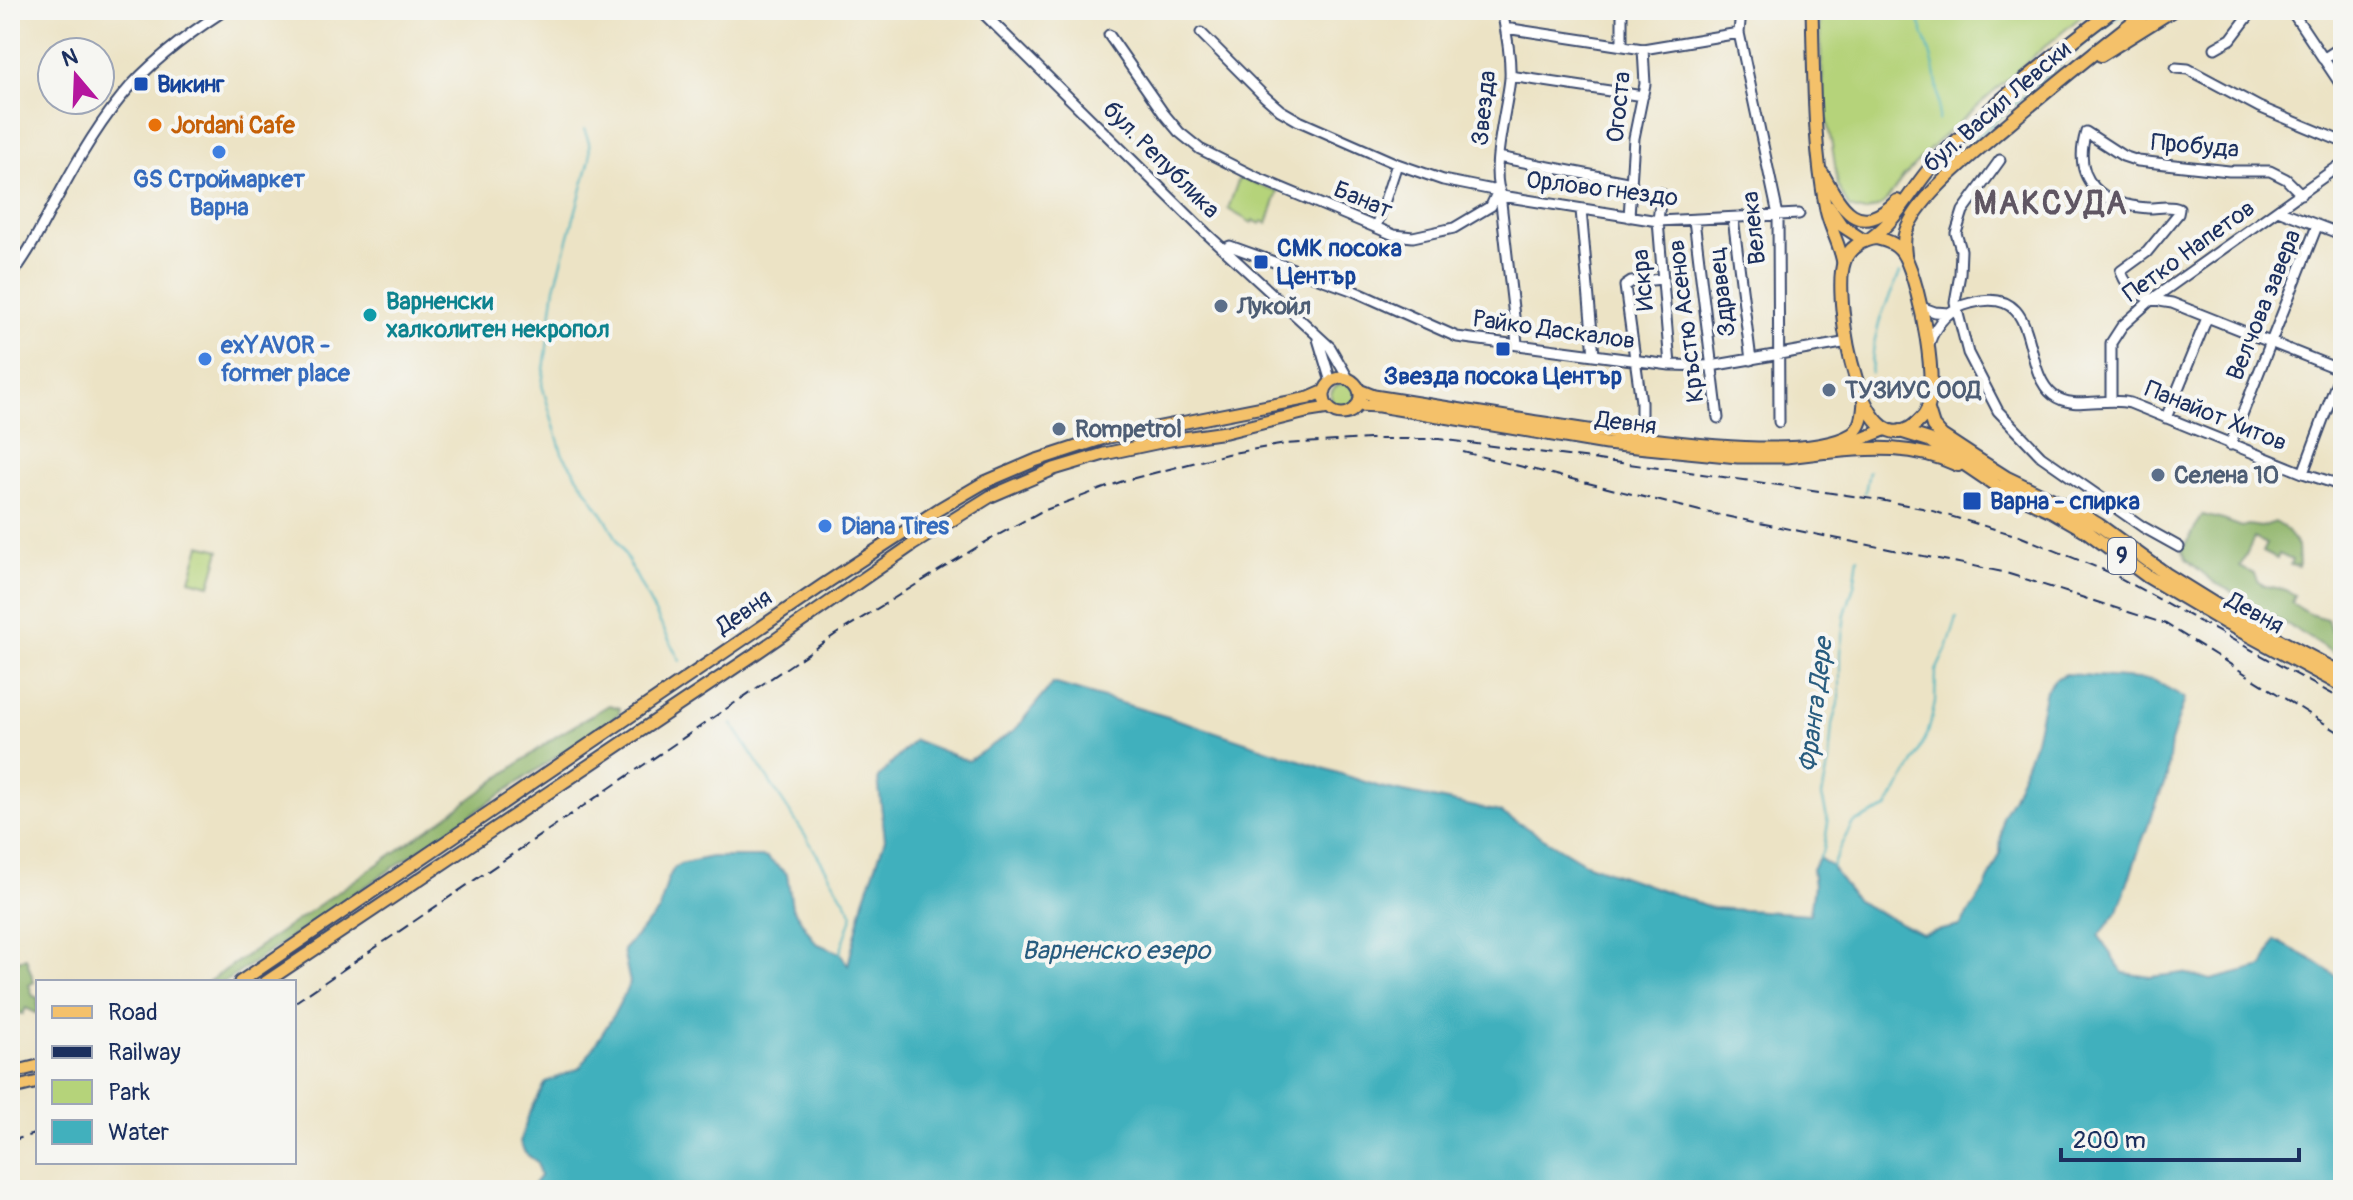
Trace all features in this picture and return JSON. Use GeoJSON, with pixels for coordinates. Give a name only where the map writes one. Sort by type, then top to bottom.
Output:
{"type":"FeatureCollection","features":[{"type":"Feature","properties":{"kind":"highway","name":"бул. Васил Левски"},"geometry":{"type":"LineString","coordinates":[[1843,263],[1848,253],[1889,222],[1917,182],[1968,130],[2113,10]]}},
{"type":"Feature","properties":{"kind":"highway","name":"бул. Васил Левски"},"geometry":{"type":"LineString","coordinates":[[1906,258],[1904,238],[1907,228],[1931,195],[1957,168],[2060,79],[2149,10]]}},
{"type":"Feature","properties":{"kind":"highway"},"geometry":{"type":"LineString","coordinates":[[2060,79],[2173,10]]}},
{"type":"Feature","properties":{"kind":"highway"},"geometry":{"type":"LineString","coordinates":[[1822,173],[1842,208],[1851,216],[1862,219],[1883,214],[1917,182]]}},
{"type":"Feature","properties":{"kind":"highway"},"geometry":{"type":"LineString","coordinates":[[1867,240],[1888,241],[1906,258],[1921,307],[1928,347],[1931,385],[1928,410],[1912,426],[1900,431]]}},
{"type":"Feature","properties":{"kind":"highway"},"geometry":{"type":"LineString","coordinates":[[1843,263],[1841,291],[1848,342],[1864,401],[1873,418],[1887,429]]}},
{"type":"Feature","properties":{"kind":"highway","name":"Девня"},"geometry":{"type":"LineString","coordinates":[[1928,410],[1933,426],[1942,436],[1996,471],[2074,510],[2225,611],[2343,674]]}},
{"type":"Feature","properties":{"kind":"highway","name":"9"},"geometry":{"type":"LineString","coordinates":[[1887,429],[1900,431]]}},
{"type":"Feature","properties":{"kind":"highway","name":"Девня"},"geometry":{"type":"LineString","coordinates":[[1900,431],[1929,440],[1985,478],[2085,530],[2147,576],[2343,686]]}},
{"type":"Feature","properties":{"kind":"highway"},"geometry":{"type":"LineString","coordinates":[[1828,452],[1867,448],[1911,451],[1943,459],[1985,478]]}},
{"type":"Feature","properties":{"kind":"main road"},"geometry":{"type":"LineString","coordinates":[[1812,10],[1816,118],[1826,211],[1843,263]]}},
{"type":"Feature","properties":{"kind":"main road"},"geometry":{"type":"LineString","coordinates":[[1825,200],[1842,226],[1867,240]]}},
{"type":"Feature","properties":{"kind":"main road"},"geometry":{"type":"LineString","coordinates":[[1343,379],[1349,380],[1359,390],[1357,405],[1353,410],[1340,414],[1329,408],[1324,397],[1328,386],[1343,379]]}},
{"type":"Feature","properties":{"kind":"main road","name":"Девня"},"geometry":{"type":"LineString","coordinates":[[243,980],[800,601],[985,482],[1088,443],[1309,398],[1328,386]]}},
{"type":"Feature","properties":{"kind":"main road","name":"Девня"},"geometry":{"type":"LineString","coordinates":[[1359,390],[1374,396],[1610,434],[1766,447],[1820,444],[1846,436],[1858,429],[1864,401]]}},
{"type":"Feature","properties":{"kind":"main road","name":"Девня"},"geometry":{"type":"LineString","coordinates":[[1357,405],[1379,406],[1606,444],[1708,455],[1771,457],[1828,452],[1887,429]]}},
{"type":"Feature","properties":{"kind":"main road","name":"Девня"},"geometry":{"type":"LineString","coordinates":[[269,980],[726,674],[912,545],[991,496],[1054,469],[1104,454],[1226,432],[1329,408]]}},
{"type":"Feature","properties":{"kind":"main road"},"geometry":{"type":"LineString","coordinates":[[10,1073],[36,1066]]}},
{"type":"Feature","properties":{"kind":"main road"},"geometry":{"type":"LineString","coordinates":[[10,1089],[36,1082]]}},
{"type":"Feature","properties":{"kind":"street"},"geometry":{"type":"LineString","coordinates":[[10,278],[89,143],[122,96],[168,51],[225,10]]}},
{"type":"Feature","properties":{"kind":"street","name":"бул. Република"},"geometry":{"type":"LineString","coordinates":[[980,10],[1334,352],[1349,380]]}},
{"type":"Feature","properties":{"kind":"street","name":"Звезда"},"geometry":{"type":"LineString","coordinates":[[1502,10],[1510,76],[1498,157],[1499,193],[1517,343]]}},
{"type":"Feature","properties":{"kind":"street"},"geometry":{"type":"LineString","coordinates":[[1622,10],[1622,46]]}},
{"type":"Feature","properties":{"kind":"street","name":"Велека"},"geometry":{"type":"LineString","coordinates":[[1741,10],[1739,33],[1778,215],[1779,422]]}},
{"type":"Feature","properties":{"kind":"street"},"geometry":{"type":"LineString","coordinates":[[2215,48],[2231,39],[2253,10]]}},
{"type":"Feature","properties":{"kind":"street"},"geometry":{"type":"LineString","coordinates":[[2291,10],[2343,88]]}},
{"type":"Feature","properties":{"kind":"street"},"geometry":{"type":"LineString","coordinates":[[1505,28],[1643,49],[1739,33]]}},
{"type":"Feature","properties":{"kind":"street","name":"Банат"},"geometry":{"type":"LineString","coordinates":[[1109,35],[1179,132],[1200,149],[1258,178],[1394,235],[1431,235],[1454,228],[1494,203],[1499,193],[1443,180],[1397,164],[1280,110],[1201,33]]}},
{"type":"Feature","properties":{"kind":"street"},"geometry":{"type":"LineString","coordinates":[[2323,59],[2343,46]]}},
{"type":"Feature","properties":{"kind":"street","name":"Огоста"},"geometry":{"type":"LineString","coordinates":[[1629,217],[1634,138],[1645,84],[1643,49]]}},
{"type":"Feature","properties":{"kind":"street"},"geometry":{"type":"LineString","coordinates":[[2176,68],[2188,69],[2259,107],[2343,142]]}},
{"type":"Feature","properties":{"kind":"street"},"geometry":{"type":"LineString","coordinates":[[1510,76],[1643,96]]}},
{"type":"Feature","properties":{"kind":"street","name":"Прoбудa"},"geometry":{"type":"LineString","coordinates":[[2151,300],[2130,286],[2121,271],[2147,252],[2179,209],[2129,205],[2102,196],[2084,174],[2082,145],[2086,132],[2123,156],[2138,161],[2229,171],[2270,171],[2286,179],[2301,194]]}},
{"type":"Feature","properties":{"kind":"street"},"geometry":{"type":"LineString","coordinates":[[1498,157],[1632,183]]}},
{"type":"Feature","properties":{"kind":"street"},"geometry":{"type":"LineString","coordinates":[[2000,160],[1963,211],[1956,233],[1961,250],[1954,310],[1968,353],[1998,411],[2041,456],[2143,527],[2179,547]]}},
{"type":"Feature","properties":{"kind":"street","name":"Петко Напетов"},"geometry":{"type":"LineString","coordinates":[[2111,399],[2111,343],[2122,326],[2151,300],[2343,163]]}},
{"type":"Feature","properties":{"kind":"street"},"geometry":{"type":"LineString","coordinates":[[1376,227],[1397,164]]}},
{"type":"Feature","properties":{"kind":"street","name":"Орлово гнездо"},"geometry":{"type":"LineString","coordinates":[[1499,193],[1504,197],[1658,221],[1799,214]]}},
{"type":"Feature","properties":{"kind":"street","name":"Искра"},"geometry":{"type":"LineString","coordinates":[[1661,193],[1658,221],[1670,365]]}},
{"type":"Feature","properties":{"kind":"street"},"geometry":{"type":"LineString","coordinates":[[1581,210],[1594,355]]}},
{"type":"Feature","properties":{"kind":"street"},"geometry":{"type":"LineString","coordinates":[[2278,210],[2343,235]]}},
{"type":"Feature","properties":{"kind":"street","name":"Здравец"},"geometry":{"type":"LineString","coordinates":[[1733,218],[1751,360]]}},
{"type":"Feature","properties":{"kind":"street","name":"Кръстю Асенов"},"geometry":{"type":"LineString","coordinates":[[1694,220],[1718,418]]}},
{"type":"Feature","properties":{"kind":"street","name":"Велчова завера"},"geometry":{"type":"LineString","coordinates":[[2230,445],[2317,226]]}},
{"type":"Feature","properties":{"kind":"street","name":"Райко Даскалов"},"geometry":{"type":"LineString","coordinates":[[1224,249],[1230,246],[1354,291],[1457,337],[1670,365],[1711,366],[1848,342]]}},
{"type":"Feature","properties":{"kind":"street"},"geometry":{"type":"LineString","coordinates":[[1641,417],[1625,286],[1631,282],[1662,279]]}},
{"type":"Feature","properties":{"kind":"street"},"geometry":{"type":"LineString","coordinates":[[2151,300],[2172,303],[2342,369],[2303,473]]}},
{"type":"Feature","properties":{"kind":"street","name":"Панайот Хитов"},"geometry":{"type":"LineString","coordinates":[[1954,310],[1968,303],[1990,301],[2013,309],[2025,325],[2043,385],[2055,398],[2071,403],[2111,399],[2130,403],[2230,445],[2343,486]]}},
{"type":"Feature","properties":{"kind":"street"},"geometry":{"type":"LineString","coordinates":[[1921,307],[1935,312],[1954,310]]}},
{"type":"Feature","properties":{"kind":"street"},"geometry":{"type":"LineString","coordinates":[[1928,347],[1936,326],[1954,310]]}},
{"type":"Feature","properties":{"kind":"street"},"geometry":{"type":"LineString","coordinates":[[2166,418],[2207,318]]}},
{"type":"Feature","properties":{"kind":"street","name":"бул. Република"},"geometry":{"type":"LineString","coordinates":[[1317,336],[1328,386]]}},
{"type":"Feature","properties":{"kind":"green space"},"geometry":{"type":"Polygon","coordinates":[[[1819,10],[2089,10],[1936,143],[1904,176],[1883,205],[1865,212],[1849,208],[1838,186],[1824,109],[1819,10]]]}},
{"type":"Feature","properties":{"kind":"green space"},"geometry":{"type":"Polygon","coordinates":[[[1239,178],[1278,192],[1267,223],[1253,220],[1252,223],[1228,209],[1239,178]]]}},
{"type":"Feature","properties":{"kind":"green space"},"geometry":{"type":"Polygon","coordinates":[[[1343,384],[1352,387],[1355,396],[1352,405],[1343,408],[1334,405],[1331,396],[1334,387],[1343,384]]]}},
{"type":"Feature","properties":{"kind":"green space"},"geometry":{"type":"Polygon","coordinates":[[[2203,515],[2242,527],[2261,527],[2275,522],[2283,527],[2298,546],[2299,567],[2290,565],[2292,560],[2279,554],[2277,559],[2263,552],[2267,544],[2254,538],[2240,567],[2254,574],[2257,581],[2265,586],[2295,595],[2292,603],[2309,614],[2327,619],[2331,632],[2343,640],[2343,659],[2215,583],[2186,559],[2182,550],[2203,515]]]}},
{"type":"Feature","properties":{"kind":"green space"},"geometry":{"type":"Polygon","coordinates":[[[200,545],[220,550],[210,585],[190,580],[200,545]]]}},
{"type":"Feature","properties":{"kind":"green space"},"geometry":{"type":"Polygon","coordinates":[[[609,705],[620,708],[619,714],[228,980],[211,980],[440,821],[555,737],[609,705]]]}},
{"type":"Feature","properties":{"kind":"green space"},"geometry":{"type":"Polygon","coordinates":[[[10,950],[17,960],[26,958],[34,982],[29,985],[36,997],[36,1013],[26,1008],[23,1014],[10,1011],[10,950]]]}},
{"type":"Feature","properties":{"kind":"water","name":"Варненско езеро"},"geometry":{"type":"Polygon","coordinates":[[[2066,674],[2153,680],[2185,698],[2171,742],[2167,776],[2118,911],[2099,936],[2123,973],[2151,977],[2183,973],[2211,980],[2263,967],[2275,940],[2343,981],[2343,1190],[529,1190],[540,1176],[537,1162],[525,1153],[520,1142],[529,1114],[546,1082],[580,1068],[612,1018],[630,983],[623,950],[659,911],[674,868],[711,857],[767,858],[787,874],[792,907],[816,943],[840,953],[848,965],[864,900],[885,839],[878,778],[914,740],[968,761],[1014,731],[1053,683],[1192,724],[1380,787],[1500,812],[1585,863],[1713,908],[1810,914],[1814,886],[1812,869],[1819,858],[1832,867],[1856,901],[1922,934],[1960,926],[1985,888],[2000,854],[2002,816],[2013,797],[2035,740],[2046,690],[2055,679],[2066,674]]]}},
{"type":"Feature","properties":{"kind":"waterway"},"geometry":{"type":"LineString","coordinates":[[1915,10],[1936,77],[1938,121]]}},
{"type":"Feature","properties":{"kind":"waterway","name":"Франга Дере"},"geometry":{"type":"LineString","coordinates":[[1938,172],[2083,44],[2127,10]]}},
{"type":"Feature","properties":{"kind":"waterway"},"geometry":{"type":"LineString","coordinates":[[584,129],[590,159],[555,287],[542,385],[562,453],[609,524],[680,661]]}},
{"type":"Feature","properties":{"kind":"waterway","name":"Франга Дере"},"geometry":{"type":"LineString","coordinates":[[1871,373],[1881,316],[1900,273]]}},
{"type":"Feature","properties":{"kind":"waterway","name":"Франга Дере"},"geometry":{"type":"LineString","coordinates":[[1865,493],[1869,471]]}},
{"type":"Feature","properties":{"kind":"waterway","name":"Франга Дере"},"geometry":{"type":"LineString","coordinates":[[1819,858],[1824,849],[1828,822],[1822,796],[1832,724],[1840,697],[1840,653],[1845,614],[1854,586],[1858,557]]}},
{"type":"Feature","properties":{"kind":"waterway"},"geometry":{"type":"LineString","coordinates":[[1832,867],[1853,823],[1887,808],[1912,766],[1928,733],[1935,702],[1936,671],[1957,618]]}},
{"type":"Feature","properties":{"kind":"waterway"},"geometry":{"type":"LineString","coordinates":[[732,724],[853,914],[840,953]]}},
{"type":"Feature","properties":{"kind":"railway"},"geometry":{"type":"LineString","coordinates":[[296,1002],[836,634],[982,544],[1040,512],[1123,481],[1227,454],[1285,444],[1439,439],[1689,472],[1922,508],[2019,536],[2111,573],[2343,700]]}},
{"type":"Feature","properties":{"kind":"railway"},"geometry":{"type":"LineString","coordinates":[[1463,452],[1700,511],[2003,572],[2166,624],[2343,735]]}},
{"type":"Feature","properties":{"kind":"railway"},"geometry":{"type":"LineString","coordinates":[[10,1141],[36,1134]]}},
{"type":"Feature","properties":{"kind":"place","name":"Викинг"},"geometry":{"type":"Point","coordinates":[141,84]}},
{"type":"Feature","properties":{"kind":"place","name":"Jordani Cafe"},"geometry":{"type":"Point","coordinates":[155,125]}},
{"type":"Feature","properties":{"kind":"place","name":"GS Строймаркет Варна"},"geometry":{"type":"Point","coordinates":[219,152]}},
{"type":"Feature","properties":{"kind":"place","name":"СМК посока Център"},"geometry":{"type":"Point","coordinates":[1261,262]}},
{"type":"Feature","properties":{"kind":"place","name":"Лукойл"},"geometry":{"type":"Point","coordinates":[1221,306]}},
{"type":"Feature","properties":{"kind":"place","name":"Варненски халколитен некропол"},"geometry":{"type":"Point","coordinates":[370,315]}},
{"type":"Feature","properties":{"kind":"place","name":"Звезда посока Център"},"geometry":{"type":"Point","coordinates":[1503,349]}},
{"type":"Feature","properties":{"kind":"place","name":"exYAVOR - former place"},"geometry":{"type":"Point","coordinates":[205,359]}},
{"type":"Feature","properties":{"kind":"place","name":"ТУЗИУС ООД"},"geometry":{"type":"Point","coordinates":[1829,390]}},
{"type":"Feature","properties":{"kind":"place","name":"Rompetrol"},"geometry":{"type":"Point","coordinates":[1059,429]}},
{"type":"Feature","properties":{"kind":"place","name":"Селена 10"},"geometry":{"type":"Point","coordinates":[2158,475]}},
{"type":"Feature","properties":{"kind":"place","name":"Варна - спирка"},"geometry":{"type":"Point","coordinates":[1972,501]}},
{"type":"Feature","properties":{"kind":"place","name":"Diana Tires"},"geometry":{"type":"Point","coordinates":[825,526]}},
{"type":"Feature","properties":{"kind":"district","name":"МАКСУДА"},"geometry":{"type":"Point","coordinates":[2051,204]}}]}
